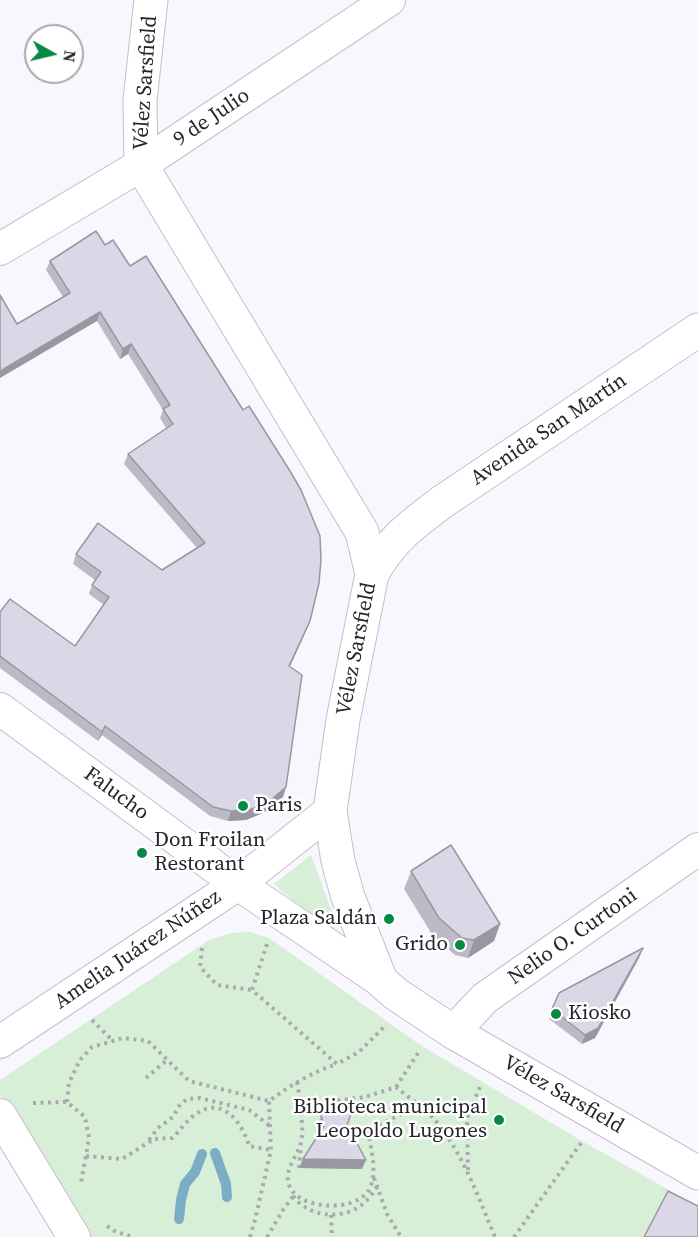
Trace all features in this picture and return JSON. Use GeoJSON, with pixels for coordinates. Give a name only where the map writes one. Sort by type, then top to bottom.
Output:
{"type":"FeatureCollection","features":[{"type":"Feature","properties":{"kind":"main road","name":"Vélez Sarsfield"},"geometry":{"type":"LineString","coordinates":[[151,0],[140,100],[141,165],[362,532],[372,574],[343,720],[330,811],[338,861],[348,897],[381,981],[396,994],[453,1032],[698,1173]]}},
{"type":"Feature","properties":{"kind":"main road","name":"Avenida San Martín"},"geometry":{"type":"LineString","coordinates":[[372,574],[384,553],[402,533],[442,502],[698,330]]}},
{"type":"Feature","properties":{"kind":"main road"},"geometry":{"type":"LineString","coordinates":[[362,532],[402,533]]}},
{"type":"Feature","properties":{"kind":"street","name":"9 de Julio"},"geometry":{"type":"LineString","coordinates":[[0,249],[141,165],[389,0]]}},
{"type":"Feature","properties":{"kind":"street","name":"Falucho"},"geometry":{"type":"LineString","coordinates":[[0,709],[238,884],[381,981]]}},
{"type":"Feature","properties":{"kind":"street","name":"Amelia Juárez Núñez"},"geometry":{"type":"LineString","coordinates":[[0,1042],[238,884],[330,811]]}},
{"type":"Feature","properties":{"kind":"street","name":"Nelio O. Curtoni"},"geometry":{"type":"LineString","coordinates":[[453,1032],[485,998],[698,849]]}},
{"type":"Feature","properties":{"kind":"street"},"geometry":{"type":"LineString","coordinates":[[2,1119],[74,1237]]}},
{"type":"Feature","properties":{"kind":"path"},"geometry":{"type":"LineString","coordinates":[[201,908],[200,967],[217,985],[252,990],[337,1064]]}},
{"type":"Feature","properties":{"kind":"path"},"geometry":{"type":"LineString","coordinates":[[252,990],[269,938]]}},
{"type":"Feature","properties":{"kind":"path"},"geometry":{"type":"LineString","coordinates":[[67,1102],[69,1083],[80,1060],[92,1047],[123,1038],[148,1041],[189,1081],[269,1101],[318,1070],[337,1064],[359,1052],[388,1022]]}},
{"type":"Feature","properties":{"kind":"path"},"geometry":{"type":"LineString","coordinates":[[301,1105],[365,1097],[396,1087],[422,1046]]}},
{"type":"Feature","properties":{"kind":"path"},"geometry":{"type":"LineString","coordinates":[[147,1078],[167,1060]]}},
{"type":"Feature","properties":{"kind":"path"},"geometry":{"type":"LineString","coordinates":[[297,1082],[301,1105],[302,1139],[299,1168]]}},
{"type":"Feature","properties":{"kind":"path"},"geometry":{"type":"LineString","coordinates":[[469,1174],[467,1118],[482,1083]]}},
{"type":"Feature","properties":{"kind":"path"},"geometry":{"type":"LineString","coordinates":[[396,1087],[434,1119],[456,1150],[469,1174],[495,1237]]}},
{"type":"Feature","properties":{"kind":"path"},"geometry":{"type":"LineString","coordinates":[[147,1142],[158,1128],[173,1117],[179,1106],[187,1099],[200,1098],[249,1110],[270,1126]]}},
{"type":"Feature","properties":{"kind":"path"},"geometry":{"type":"LineString","coordinates":[[250,1237],[271,1150],[269,1101]]}},
{"type":"Feature","properties":{"kind":"path"},"geometry":{"type":"LineString","coordinates":[[2,1119],[29,1103],[67,1102],[85,1117],[89,1138],[81,1181],[82,1188]]}},
{"type":"Feature","properties":{"kind":"path"},"geometry":{"type":"LineString","coordinates":[[350,1146],[345,1137],[368,1131],[419,1105]]}},
{"type":"Feature","properties":{"kind":"path"},"geometry":{"type":"LineString","coordinates":[[87,1156],[122,1159],[154,1139],[172,1138],[193,1115],[213,1108],[232,1116],[240,1124],[249,1146],[271,1150]]}},
{"type":"Feature","properties":{"kind":"path"},"geometry":{"type":"LineString","coordinates":[[514,1237],[582,1142],[597,1114]]}},
{"type":"Feature","properties":{"kind":"path"},"geometry":{"type":"LineString","coordinates":[[368,1131],[374,1178],[387,1214],[401,1237]]}},
{"type":"Feature","properties":{"kind":"path"},"geometry":{"type":"LineString","coordinates":[[302,1139],[289,1172],[288,1181],[294,1195],[305,1209],[318,1214],[331,1215],[352,1210],[364,1203],[377,1187]]}},
{"type":"Feature","properties":{"kind":"path"},"geometry":{"type":"LineString","coordinates":[[294,1195],[321,1204],[346,1205],[364,1196],[374,1178]]}},
{"type":"Feature","properties":{"kind":"path"},"geometry":{"type":"LineString","coordinates":[[267,1237],[294,1195]]}},
{"type":"Feature","properties":{"kind":"path"},"geometry":{"type":"LineString","coordinates":[[331,1215],[332,1237]]}},
{"type":"Feature","properties":{"kind":"path"},"geometry":{"type":"LineString","coordinates":[[103,1222],[116,1232],[134,1237]]}},
{"type":"Feature","properties":{"kind":"green space"},"geometry":{"type":"Polygon","coordinates":[[[311,855],[336,923],[335,929],[327,930],[274,884],[311,855]]]}},
{"type":"Feature","properties":{"kind":"green space"},"geometry":{"type":"Polygon","coordinates":[[[250,932],[269,938],[422,1046],[671,1191],[645,1237],[85,1237],[0,1096],[0,1080],[209,940],[231,933],[250,932]]]}},
{"type":"Feature","properties":{"kind":"building"},"geometry":{"type":"Polygon","coordinates":[[[96,231],[105,245],[113,240],[130,266],[146,256],[243,410],[249,406],[290,471],[301,490],[320,536],[319,583],[310,621],[289,666],[302,675],[286,787],[266,804],[249,810],[231,811],[213,807],[105,726],[102,732],[0,656],[0,612],[10,599],[75,646],[109,597],[92,585],[101,572],[76,554],[98,523],[162,570],[205,543],[128,454],[173,424],[163,409],[170,405],[131,344],[123,349],[100,312],[0,371],[0,295],[17,324],[70,293],[50,261],[96,231]]]}},
{"type":"Feature","properties":{"kind":"building"},"geometry":{"type":"Polygon","coordinates":[[[451,845],[500,924],[474,940],[462,938],[439,918],[411,871],[451,845]]]}},
{"type":"Feature","properties":{"kind":"building"},"geometry":{"type":"Polygon","coordinates":[[[643,948],[598,1028],[585,1035],[552,1009],[559,993],[643,948]]]}},
{"type":"Feature","properties":{"kind":"building"},"geometry":{"type":"Polygon","coordinates":[[[329,1100],[344,1102],[348,1107],[351,1114],[347,1125],[366,1160],[303,1159],[324,1126],[321,1115],[329,1100]]]}},
{"type":"Feature","properties":{"kind":"building"},"geometry":{"type":"Polygon","coordinates":[[[668,1191],[698,1206],[698,1237],[644,1237],[668,1191]]]}},
{"type":"Feature","properties":{"kind":"waterway"},"geometry":{"type":"LineString","coordinates":[[215,1153],[226,1184],[227,1197]]}},
{"type":"Feature","properties":{"kind":"waterway"},"geometry":{"type":"LineString","coordinates":[[179,1219],[185,1184],[195,1172],[202,1154]]}},
{"type":"Feature","properties":{"kind":"place","name":"Paris"},"geometry":{"type":"Point","coordinates":[243,806]}},
{"type":"Feature","properties":{"kind":"place","name":"Don Froilan Restorant"},"geometry":{"type":"Point","coordinates":[142,853]}},
{"type":"Feature","properties":{"kind":"place","name":"Plaza Saldán"},"geometry":{"type":"Point","coordinates":[389,919]}},
{"type":"Feature","properties":{"kind":"place","name":"Grido"},"geometry":{"type":"Point","coordinates":[460,945]}},
{"type":"Feature","properties":{"kind":"place","name":"Kiosko"},"geometry":{"type":"Point","coordinates":[556,1014]}},
{"type":"Feature","properties":{"kind":"place","name":"Biblioteca municipal Leopoldo Lugones"},"geometry":{"type":"Point","coordinates":[499,1120]}}]}
